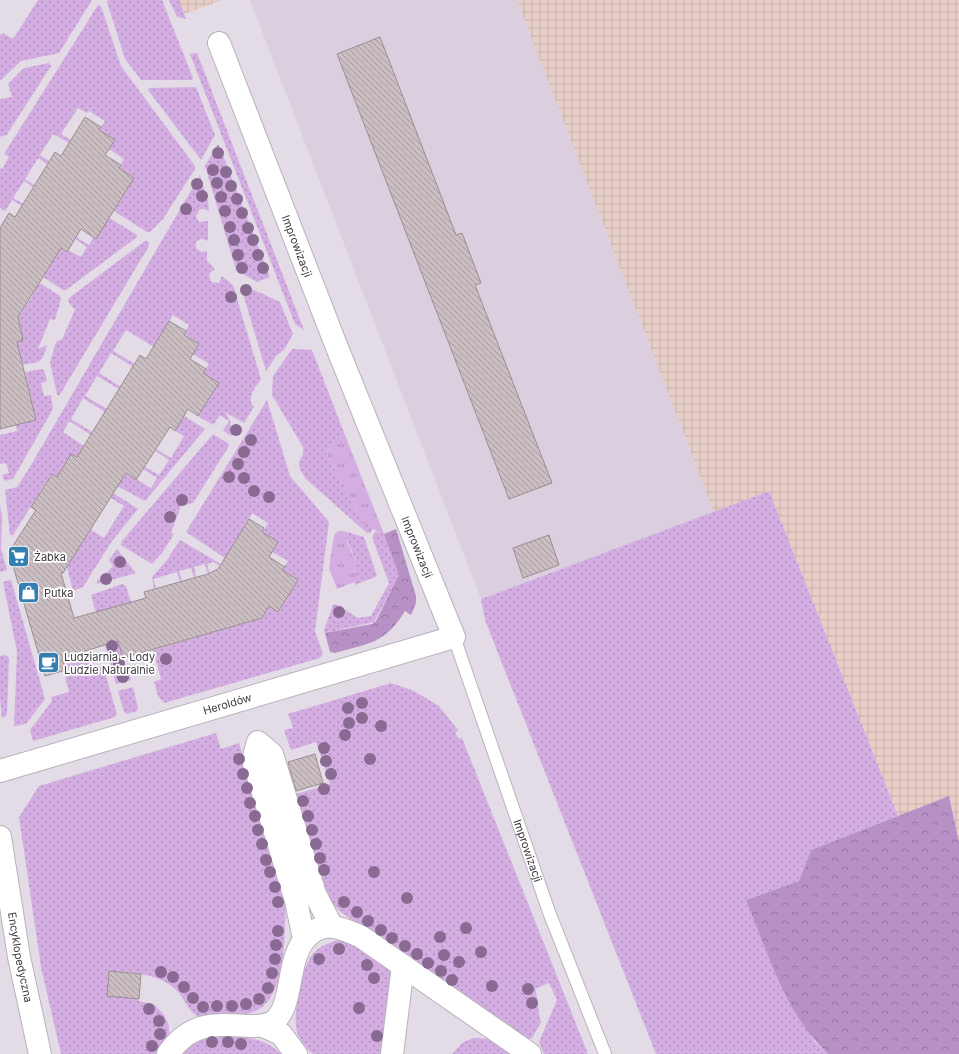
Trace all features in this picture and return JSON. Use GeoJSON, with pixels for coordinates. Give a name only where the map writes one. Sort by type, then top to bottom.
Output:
{"type":"FeatureCollection","features":[{"type":"Feature","properties":{"kind":"street","name":"Improwizacji"},"geometry":{"type":"LineString","coordinates":[[218,43],[336,345],[454,637]]}},
{"type":"Feature","properties":{"kind":"street","name":"Heroldów"},"geometry":{"type":"LineString","coordinates":[[0,771],[454,637]]}},
{"type":"Feature","properties":{"kind":"street"},"geometry":{"type":"LineString","coordinates":[[168,1054],[185,1035],[204,1027],[263,1026],[273,1022],[281,1012],[286,999],[293,964],[304,939],[305,897],[272,754],[258,742],[253,760],[305,897],[330,926]]}},
{"type":"Feature","properties":{"kind":"street","name":"Encyklopedyczna"},"geometry":{"type":"LineString","coordinates":[[0,837],[19,958],[40,1054]]}},
{"type":"Feature","properties":{"kind":"street"},"geometry":{"type":"LineString","coordinates":[[304,939],[316,928],[330,926],[360,936],[530,1054]]}},
{"type":"Feature","properties":{"kind":"street"},"geometry":{"type":"LineString","coordinates":[[392,1054],[403,966]]}},
{"type":"Feature","properties":{"kind":"street"},"geometry":{"type":"LineString","coordinates":[[263,1026],[280,1034],[296,1054]]}},
{"type":"Feature","properties":{"kind":"lane","name":"Improwizacji"},"geometry":{"type":"LineString","coordinates":[[454,637],[549,912],[605,1054]]}},
{"type":"Feature","properties":{"kind":"shaded area"},"geometry":{"type":"Polygon","coordinates":[[[179,0],[222,0],[184,14],[179,0]]]}},
{"type":"Feature","properties":{"kind":"shaded area"},"geometry":{"type":"Polygon","coordinates":[[[250,0],[517,0],[714,512],[481,599],[250,0]]]}},
{"type":"Feature","properties":{"kind":"shaded area"},"geometry":{"type":"Polygon","coordinates":[[[517,0],[959,0],[959,842],[949,796],[898,816],[769,491],[714,512],[517,0]]]}},
{"type":"Feature","properties":{"kind":"green space"},"geometry":{"type":"Polygon","coordinates":[[[38,0],[92,0],[59,53],[21,61],[0,81],[0,34],[2,35],[3,33],[13,39],[38,0]]]}},
{"type":"Feature","properties":{"kind":"green space"},"geometry":{"type":"Polygon","coordinates":[[[108,0],[162,0],[193,78],[192,80],[141,80],[125,59],[107,2],[108,0]]]}},
{"type":"Feature","properties":{"kind":"green space"},"geometry":{"type":"Polygon","coordinates":[[[169,0],[179,0],[186,19],[177,17],[169,0]]]}},
{"type":"Feature","properties":{"kind":"green space"},"geometry":{"type":"Polygon","coordinates":[[[98,5],[101,6],[121,66],[195,166],[195,169],[163,219],[150,232],[147,232],[114,211],[134,178],[119,168],[124,159],[109,149],[114,140],[99,130],[105,121],[89,111],[87,113],[78,108],[61,134],[71,140],[69,143],[53,134],[40,155],[49,161],[47,164],[38,158],[25,179],[34,185],[33,187],[24,181],[13,198],[23,204],[22,206],[12,200],[5,211],[0,208],[0,168],[2,169],[9,157],[4,154],[98,5]]]}},
{"type":"Feature","properties":{"kind":"green space"},"geometry":{"type":"Polygon","coordinates":[[[197,53],[304,330],[295,324],[190,54],[197,53]]]}},
{"type":"Feature","properties":{"kind":"green space"},"geometry":{"type":"Polygon","coordinates":[[[49,63],[51,66],[6,136],[0,137],[0,99],[12,97],[8,84],[24,68],[49,63]]]}},
{"type":"Feature","properties":{"kind":"green space"},"geometry":{"type":"Polygon","coordinates":[[[196,87],[215,135],[201,160],[148,90],[149,88],[196,87]]]}},
{"type":"Feature","properties":{"kind":"green space"},"geometry":{"type":"Polygon","coordinates":[[[217,145],[219,145],[270,277],[257,282],[236,270],[205,166],[217,145]]]}},
{"type":"Feature","properties":{"kind":"green space"},"geometry":{"type":"Polygon","coordinates":[[[200,175],[208,201],[209,211],[200,209],[196,216],[199,222],[208,221],[208,241],[203,239],[198,240],[196,243],[196,248],[201,252],[207,251],[207,261],[215,269],[209,274],[211,282],[219,283],[222,276],[233,285],[261,379],[251,396],[254,407],[244,423],[225,412],[230,421],[232,436],[223,431],[229,421],[220,415],[213,425],[198,416],[219,383],[203,373],[209,364],[193,354],[199,344],[184,334],[189,325],[173,315],[154,347],[126,330],[113,351],[135,364],[133,367],[111,353],[99,373],[121,387],[119,389],[97,376],[85,396],[107,409],[105,412],[83,398],[71,419],[92,432],[91,435],[69,421],[63,432],[84,446],[77,457],[71,454],[57,477],[51,474],[13,535],[10,535],[5,490],[17,487],[31,465],[200,175]]]}},
{"type":"Feature","properties":{"kind":"green space"},"geometry":{"type":"Polygon","coordinates":[[[100,212],[137,235],[137,237],[66,290],[63,290],[43,277],[61,248],[66,252],[68,250],[81,257],[87,247],[75,239],[76,237],[89,245],[105,218],[100,212]]]}},
{"type":"Feature","properties":{"kind":"green space"},"geometry":{"type":"Polygon","coordinates":[[[145,241],[149,242],[149,246],[59,396],[57,394],[50,363],[56,342],[62,339],[75,310],[68,301],[69,298],[145,241]]]}},
{"type":"Feature","properties":{"kind":"green space"},"geometry":{"type":"Polygon","coordinates":[[[33,282],[38,285],[40,283],[60,296],[61,299],[55,320],[50,319],[38,349],[47,345],[44,356],[40,361],[23,365],[17,342],[23,340],[18,318],[33,295],[27,291],[33,282]]]}},
{"type":"Feature","properties":{"kind":"green space"},"geometry":{"type":"Polygon","coordinates":[[[243,285],[280,302],[293,334],[284,350],[276,356],[266,371],[241,287],[243,285]]]}},
{"type":"Feature","properties":{"kind":"green space"},"geometry":{"type":"Polygon","coordinates":[[[292,349],[312,350],[343,430],[326,453],[364,525],[373,529],[370,533],[367,533],[306,479],[299,467],[303,447],[272,395],[273,376],[292,349]]]}},
{"type":"Feature","properties":{"kind":"green space"},"geometry":{"type":"Polygon","coordinates":[[[41,369],[44,370],[47,381],[41,383],[44,396],[51,395],[53,409],[13,479],[4,481],[2,475],[9,473],[6,463],[0,464],[0,435],[17,431],[16,425],[36,420],[25,372],[41,369]]]}},
{"type":"Feature","properties":{"kind":"green space"},"geometry":{"type":"Polygon","coordinates":[[[267,400],[290,476],[329,522],[315,631],[323,654],[320,658],[164,703],[158,696],[154,682],[161,679],[153,650],[262,618],[269,606],[278,612],[298,580],[282,570],[288,561],[272,552],[278,542],[262,532],[268,523],[252,513],[225,558],[186,532],[267,400]]]}},
{"type":"Feature","properties":{"kind":"green space"},"geometry":{"type":"Polygon","coordinates":[[[184,416],[205,429],[145,501],[117,486],[126,473],[151,488],[157,478],[143,469],[145,467],[159,475],[169,460],[155,451],[156,449],[171,458],[184,436],[175,431],[184,416]]]}},
{"type":"Feature","properties":{"kind":"green space"},"geometry":{"type":"Polygon","coordinates":[[[343,430],[384,534],[364,525],[326,453],[343,430]]]}},
{"type":"Feature","properties":{"kind":"green space"},"geometry":{"type":"Polygon","coordinates":[[[213,434],[229,444],[229,446],[193,503],[181,506],[171,533],[174,534],[162,553],[152,564],[121,545],[122,541],[213,434]]]}},
{"type":"Feature","properties":{"kind":"green space"},"geometry":{"type":"Polygon","coordinates":[[[107,489],[138,509],[112,541],[83,587],[73,591],[67,567],[90,529],[104,538],[124,506],[104,494],[107,489]]]}},
{"type":"Feature","properties":{"kind":"green space"},"geometry":{"type":"Polygon","coordinates":[[[769,491],[898,816],[811,850],[799,881],[746,900],[814,1041],[828,1054],[656,1054],[485,620],[481,599],[769,491]]]}},
{"type":"Feature","properties":{"kind":"green space"},"geometry":{"type":"Polygon","coordinates":[[[0,505],[2,517],[1,549],[7,570],[0,572],[0,505]]]}},
{"type":"Feature","properties":{"kind":"green space"},"geometry":{"type":"Polygon","coordinates":[[[396,529],[416,596],[416,603],[411,615],[405,611],[398,622],[390,630],[375,641],[335,653],[330,652],[325,633],[372,624],[376,621],[399,575],[384,534],[396,529]]]}},
{"type":"Feature","properties":{"kind":"green space"},"geometry":{"type":"Polygon","coordinates":[[[338,531],[343,531],[357,566],[357,574],[354,582],[337,589],[329,568],[334,535],[338,531]]]}},
{"type":"Feature","properties":{"kind":"green space"},"geometry":{"type":"Polygon","coordinates":[[[343,531],[364,537],[377,576],[355,585],[356,569],[354,556],[343,531]]]}},
{"type":"Feature","properties":{"kind":"green space"},"geometry":{"type":"Polygon","coordinates":[[[376,531],[384,534],[399,572],[398,578],[374,622],[325,633],[324,630],[333,605],[336,604],[358,618],[371,616],[389,583],[372,537],[376,531]]]}},
{"type":"Feature","properties":{"kind":"green space"},"geometry":{"type":"Polygon","coordinates":[[[180,540],[221,564],[220,566],[213,562],[207,564],[210,574],[208,574],[205,564],[194,567],[196,577],[194,578],[191,568],[179,571],[182,581],[180,582],[177,572],[153,579],[156,588],[154,589],[152,577],[167,560],[180,540]]]}},
{"type":"Feature","properties":{"kind":"green space"},"geometry":{"type":"Polygon","coordinates":[[[117,549],[136,573],[97,584],[97,579],[100,580],[113,566],[109,560],[117,549]]]}},
{"type":"Feature","properties":{"kind":"green space"},"geometry":{"type":"Polygon","coordinates":[[[11,580],[45,699],[26,724],[14,726],[17,652],[3,582],[11,580]]]}},
{"type":"Feature","properties":{"kind":"green space"},"geometry":{"type":"Polygon","coordinates":[[[122,584],[126,586],[131,602],[123,658],[131,680],[116,684],[91,595],[122,584]]]}},
{"type":"Feature","properties":{"kind":"green space"},"geometry":{"type":"Polygon","coordinates":[[[6,655],[9,658],[7,715],[2,718],[0,698],[0,656],[6,655]]]}},
{"type":"Feature","properties":{"kind":"green space"},"geometry":{"type":"Polygon","coordinates":[[[100,655],[101,661],[66,670],[64,665],[100,655]]]}},
{"type":"Feature","properties":{"kind":"green space"},"geometry":{"type":"Polygon","coordinates":[[[103,666],[117,714],[115,717],[33,741],[30,730],[52,701],[51,697],[69,692],[65,677],[103,666]]]}},
{"type":"Feature","properties":{"kind":"green space"},"geometry":{"type":"Polygon","coordinates":[[[391,683],[414,691],[439,706],[458,730],[455,733],[459,739],[462,738],[588,1054],[544,1054],[539,1042],[557,1000],[549,983],[535,989],[541,1022],[532,1038],[525,1039],[342,913],[329,900],[324,892],[293,795],[330,784],[316,742],[291,750],[284,730],[293,728],[288,714],[391,683]]]}},
{"type":"Feature","properties":{"kind":"green space"},"geometry":{"type":"Polygon","coordinates":[[[133,687],[138,708],[137,711],[127,714],[124,712],[118,691],[133,687]]]}},
{"type":"Feature","properties":{"kind":"green space"},"geometry":{"type":"Polygon","coordinates":[[[216,733],[221,749],[239,743],[285,894],[285,932],[282,965],[273,994],[264,1005],[253,1012],[240,1015],[212,1015],[199,1017],[190,1010],[179,993],[164,981],[147,975],[110,971],[139,1001],[155,1005],[164,1015],[169,1026],[169,1034],[156,1054],[61,1054],[41,967],[19,817],[39,786],[216,733]]]}},
{"type":"Feature","properties":{"kind":"green space"},"geometry":{"type":"Polygon","coordinates":[[[949,796],[959,842],[959,1054],[828,1054],[813,1038],[789,1002],[746,900],[799,881],[811,850],[949,796]]]}},
{"type":"Feature","properties":{"kind":"green space"},"geometry":{"type":"Polygon","coordinates":[[[341,940],[368,953],[381,962],[391,973],[384,1054],[313,1054],[308,1050],[297,1032],[297,1005],[308,961],[321,947],[328,943],[341,940]]]}},
{"type":"Feature","properties":{"kind":"green space"},"geometry":{"type":"Polygon","coordinates":[[[207,1036],[237,1036],[256,1040],[273,1047],[281,1054],[181,1054],[191,1045],[207,1036]]]}},
{"type":"Feature","properties":{"kind":"green space"},"geometry":{"type":"Polygon","coordinates":[[[473,1038],[491,1039],[514,1054],[452,1054],[462,1043],[473,1038]]]}},
{"type":"Feature","properties":{"kind":"building"},"geometry":{"type":"Polygon","coordinates":[[[380,37],[456,235],[462,233],[481,283],[475,285],[552,483],[509,499],[337,54],[380,37]]]}},
{"type":"Feature","properties":{"kind":"building"},"geometry":{"type":"Polygon","coordinates":[[[85,117],[101,127],[99,130],[115,140],[105,155],[121,165],[119,168],[134,178],[96,239],[81,229],[67,252],[61,248],[18,317],[23,340],[17,342],[36,420],[0,429],[0,228],[9,213],[15,217],[55,152],[61,156],[85,117]]]}},
{"type":"Feature","properties":{"kind":"building"},"geometry":{"type":"Polygon","coordinates":[[[169,321],[186,331],[184,335],[199,344],[190,359],[206,369],[203,373],[219,383],[198,416],[188,409],[175,431],[170,427],[136,480],[126,473],[63,573],[61,573],[74,618],[146,598],[144,592],[208,574],[218,569],[249,519],[264,528],[262,532],[278,542],[269,557],[285,567],[282,570],[298,580],[278,612],[269,606],[262,618],[123,658],[118,641],[62,658],[66,670],[45,676],[9,552],[36,510],[31,507],[52,474],[57,477],[71,454],[77,457],[140,355],[146,359],[169,321]]]}},
{"type":"Feature","properties":{"kind":"building"},"geometry":{"type":"Polygon","coordinates":[[[549,535],[559,565],[523,578],[513,548],[549,535]]]}},
{"type":"Feature","properties":{"kind":"building"},"geometry":{"type":"Polygon","coordinates":[[[315,754],[323,783],[296,791],[288,762],[315,754]]]}},
{"type":"Feature","properties":{"kind":"building"},"geometry":{"type":"Polygon","coordinates":[[[109,971],[141,974],[139,999],[107,996],[109,971]]]}},
{"type":"Feature","properties":{"kind":"place","name":"Żabka"},"geometry":{"type":"Point","coordinates":[18,557]}},
{"type":"Feature","properties":{"kind":"place","name":"Putka"},"geometry":{"type":"Point","coordinates":[28,593]}},
{"type":"Feature","properties":{"kind":"place","name":"Ludziarnia - Lody Ludzie Naturalnie"},"geometry":{"type":"Point","coordinates":[48,663]}}]}
